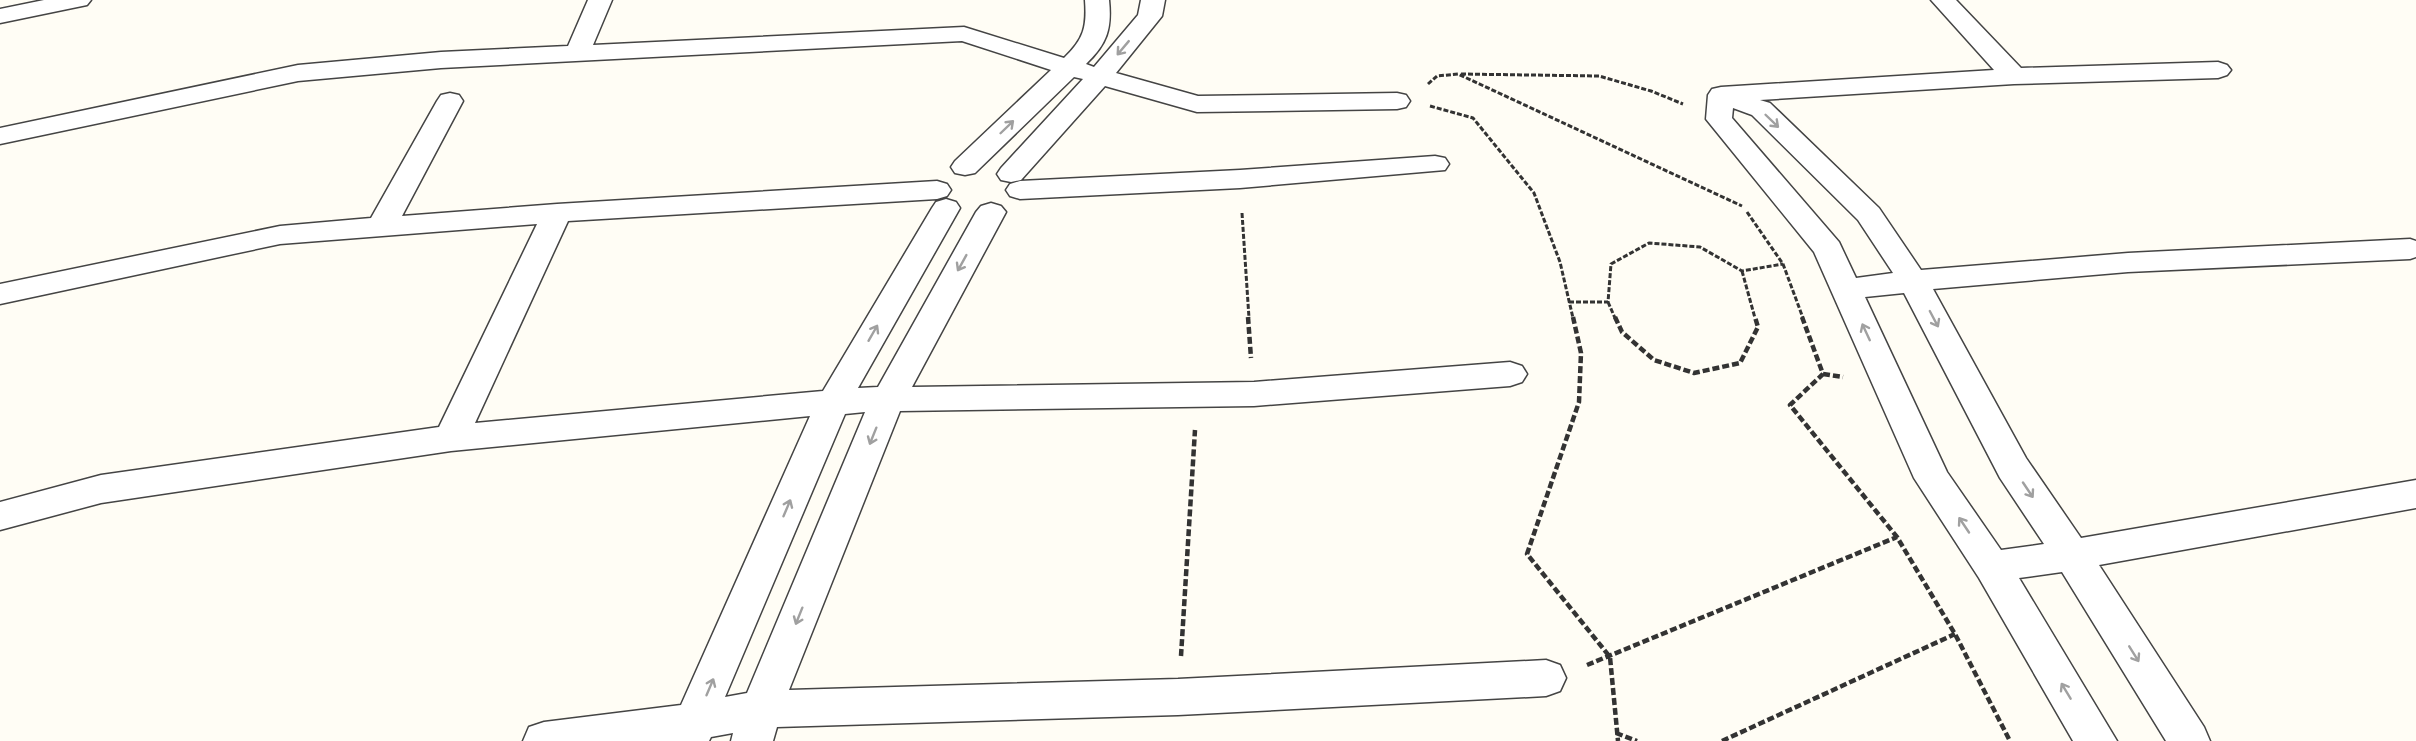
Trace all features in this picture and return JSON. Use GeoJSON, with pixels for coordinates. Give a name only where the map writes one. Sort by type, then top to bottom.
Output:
{"type":"FeatureCollection","features":[{"type":"Feature","properties":{"kind":"street"},"geometry":{"type":"LineString","coordinates":[[0,16],[79,0]]}},
{"type":"Feature","properties":{"kind":"street"},"geometry":{"type":"LineString","coordinates":[[577,53],[600,0]]}},
{"type":"Feature","properties":{"kind":"street"},"geometry":{"type":"LineString","coordinates":[[691,732],[833,402],[942,199],[944,179],[965,167],[1090,47],[1099,21],[1097,0]]}},
{"type":"Feature","properties":{"kind":"street"},"geometry":{"type":"LineString","coordinates":[[0,294],[280,236],[381,227],[557,213],[942,199],[967,214],[991,212],[1005,206],[1016,182],[1150,16],[1154,0]]}},
{"type":"Feature","properties":{"kind":"street"},"geometry":{"type":"LineString","coordinates":[[1942,0],[2014,76]]}},
{"type":"Feature","properties":{"kind":"street"},"geometry":{"type":"LineString","coordinates":[[0,136],[298,73],[441,60],[964,34],[1068,68],[1101,75],[1197,104],[1403,100]]}},
{"type":"Feature","properties":{"kind":"street"},"geometry":{"type":"LineString","coordinates":[[1720,107],[2014,76],[2218,70]]}},
{"type":"Feature","properties":{"kind":"street"},"geometry":{"type":"LineString","coordinates":[[381,227],[450,100]]}},
{"type":"Feature","properties":{"kind":"street"},"geometry":{"type":"LineString","coordinates":[[1720,107],[1761,109],[1869,214],[1913,281],[2013,468],[2072,555],[2188,741]]}},
{"type":"Feature","properties":{"kind":"street"},"geometry":{"type":"LineString","coordinates":[[1720,107],[1828,249],[1932,478],[1992,567],[2096,741]]}},
{"type":"Feature","properties":{"kind":"street"},"geometry":{"type":"LineString","coordinates":[[965,167],[996,167],[1016,182],[1240,179],[1435,164]]}},
{"type":"Feature","properties":{"kind":"street"},"geometry":{"type":"LineString","coordinates":[[756,725],[888,399],[991,212]]}},
{"type":"Feature","properties":{"kind":"street"},"geometry":{"type":"LineString","coordinates":[[451,438],[557,213]]}},
{"type":"Feature","properties":{"kind":"street"},"geometry":{"type":"LineString","coordinates":[[1846,289],[1913,281],[2235,255],[2410,249]]}},
{"type":"Feature","properties":{"kind":"street"},"geometry":{"type":"LineString","coordinates":[[0,516],[101,489],[451,438],[833,402],[888,399],[1254,394],[1510,374]]}},
{"type":"Feature","properties":{"kind":"street"},"geometry":{"type":"LineString","coordinates":[[1992,567],[2416,494]]}},
{"type":"Feature","properties":{"kind":"street"},"geometry":{"type":"LineString","coordinates":[[544,741],[1178,697],[1546,678]]}},
{"type":"Feature","properties":{"kind":"path"},"geometry":{"type":"LineString","coordinates":[[1403,100],[1437,76],[1458,74],[1599,76],[1720,107]]}},
{"type":"Feature","properties":{"kind":"path"},"geometry":{"type":"LineString","coordinates":[[1458,74],[1742,206],[1783,264],[1823,374],[1791,405],[1897,537],[1955,634],[2010,741]]}},
{"type":"Feature","properties":{"kind":"path"},"geometry":{"type":"LineString","coordinates":[[1403,100],[1473,118],[1534,193],[1560,262],[1581,353],[1579,402],[1527,554],[1610,657],[1618,741]]}},
{"type":"Feature","properties":{"kind":"path"},"geometry":{"type":"LineString","coordinates":[[1240,179],[1254,394]]}},
{"type":"Feature","properties":{"kind":"path"},"geometry":{"type":"LineString","coordinates":[[1742,271],[1758,327],[1740,363],[1694,373],[1654,360],[1622,332],[1608,302],[1611,264],[1649,243],[1700,247],[1742,271],[1783,264]]}},
{"type":"Feature","properties":{"kind":"path"},"geometry":{"type":"LineString","coordinates":[[1569,302],[1608,302]]}},
{"type":"Feature","properties":{"kind":"path"},"geometry":{"type":"LineString","coordinates":[[1178,697],[1197,396]]}},
{"type":"Feature","properties":{"kind":"path"},"geometry":{"type":"LineString","coordinates":[[1546,678],[1610,657],[1897,537]]}},
{"type":"Feature","properties":{"kind":"path"},"geometry":{"type":"LineString","coordinates":[[1722,741],[1955,634]]}},
{"type":"Feature","properties":{"kind":"path"},"geometry":{"type":"LineString","coordinates":[[1616,733],[1637,741]]}}]}
